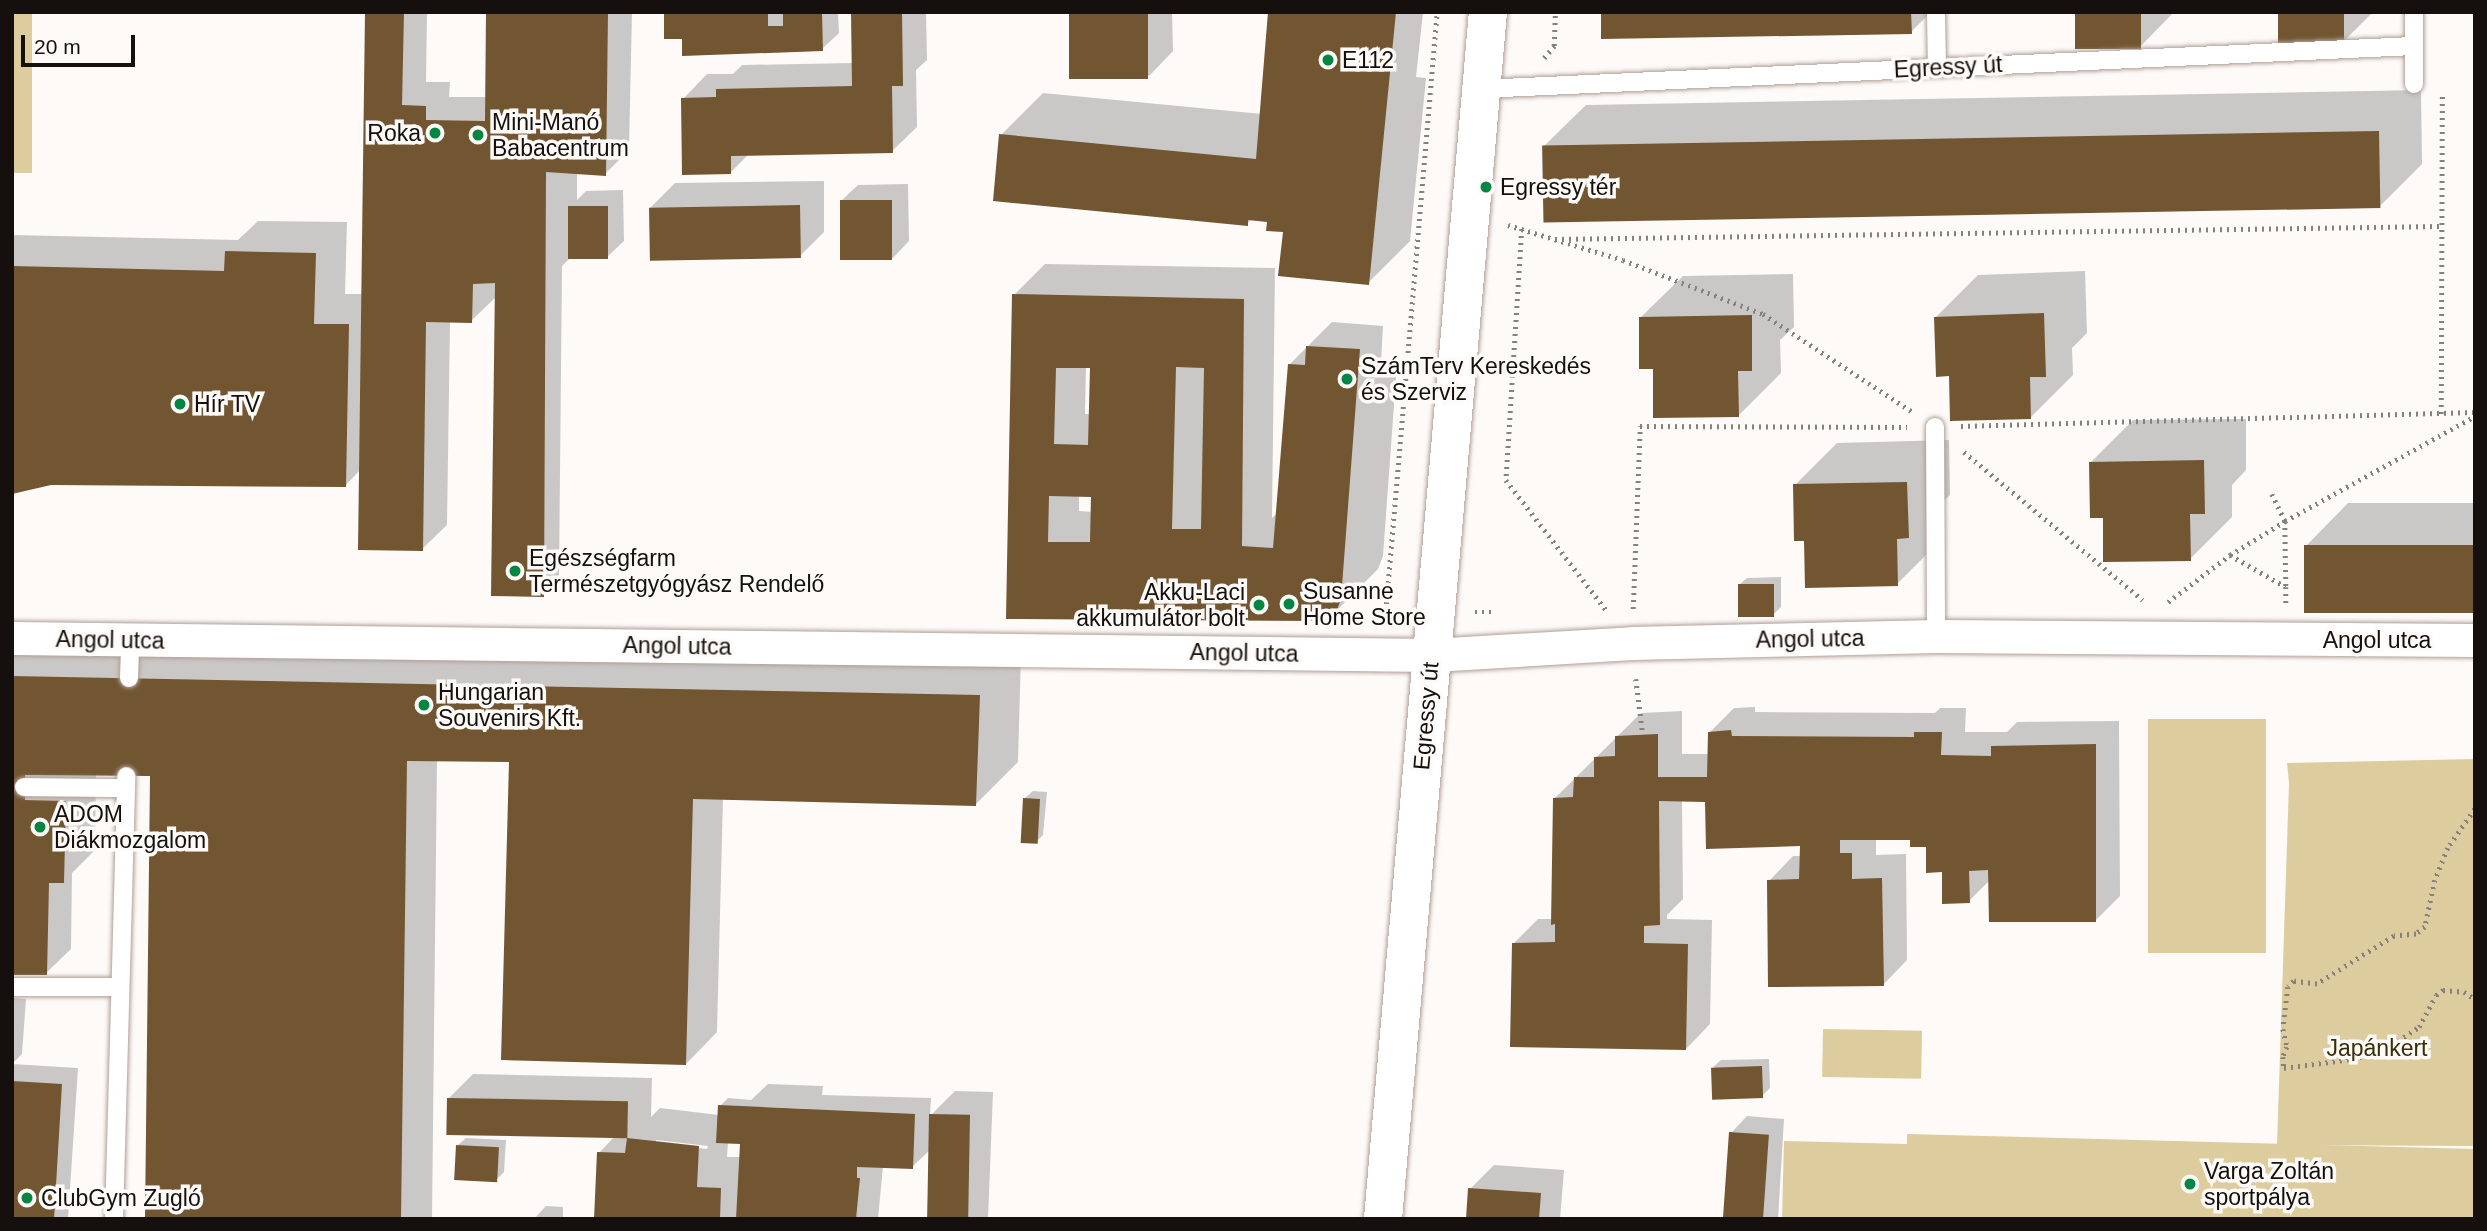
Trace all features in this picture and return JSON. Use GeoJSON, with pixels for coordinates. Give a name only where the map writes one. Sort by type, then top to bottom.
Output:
{"type":"FeatureCollection","features":[{"type":"Feature","properties":{"kind":"street","name":"Egressy út"},"geometry":{"type":"LineString","coordinates":[[1383,1219],[1488,12]]}},
{"type":"Feature","properties":{"kind":"street","name":"Angol utca"},"geometry":{"type":"LineString","coordinates":[[12,639],[1432,655],[1632,643],[2165,628],[2287,639],[2475,640]]}},
{"type":"Feature","properties":{"kind":"lane"},"geometry":{"type":"LineString","coordinates":[[1936,12],[1937,67]]}},
{"type":"Feature","properties":{"kind":"lane"},"geometry":{"type":"LineString","coordinates":[[2414,12],[2414,84]]}},
{"type":"Feature","properties":{"kind":"lane","name":"Egressy út"},"geometry":{"type":"LineString","coordinates":[[1481,89],[2414,46]]}},
{"type":"Feature","properties":{"kind":"lane"},"geometry":{"type":"LineString","coordinates":[[1935,427],[1936,636]]}},
{"type":"Feature","properties":{"kind":"lane"},"geometry":{"type":"LineString","coordinates":[[129,678],[130,640]]}},
{"type":"Feature","properties":{"kind":"lane"},"geometry":{"type":"LineString","coordinates":[[24,787],[126,782],[114,1219]]}},
{"type":"Feature","properties":{"kind":"lane"},"geometry":{"type":"LineString","coordinates":[[12,987],[120,987]]}},
{"type":"Feature","properties":{"kind":"path"},"geometry":{"type":"LineString","coordinates":[[1384,626],[1437,12]]}},
{"type":"Feature","properties":{"kind":"path"},"geometry":{"type":"LineString","coordinates":[[1520,86],[1554,46],[1555,12]]}},
{"type":"Feature","properties":{"kind":"path"},"geometry":{"type":"LineString","coordinates":[[2441,414],[2442,87]]}},
{"type":"Feature","properties":{"kind":"path"},"geometry":{"type":"LineString","coordinates":[[1555,239],[2440,226]]}},
{"type":"Feature","properties":{"kind":"path"},"geometry":{"type":"LineString","coordinates":[[1598,615],[1611,616],[1506,480],[1522,229],[1623,260],[1763,314],[1935,427],[2165,628]]}},
{"type":"Feature","properties":{"kind":"path"},"geometry":{"type":"LineString","coordinates":[[1643,735],[1632,643],[1640,426],[1935,427],[2475,414]]}},
{"type":"Feature","properties":{"kind":"path"},"geometry":{"type":"LineString","coordinates":[[2165,628],[2168,600],[2230,555],[2475,414]]}},
{"type":"Feature","properties":{"kind":"path"},"geometry":{"type":"LineString","coordinates":[[2272,494],[2285,521],[2287,639]]}},
{"type":"Feature","properties":{"kind":"path"},"geometry":{"type":"LineString","coordinates":[[2230,555],[2286,587]]}},
{"type":"Feature","properties":{"kind":"path"},"geometry":{"type":"LineString","coordinates":[[1466,612],[1506,613]]}},
{"type":"Feature","properties":{"kind":"path"},"geometry":{"type":"LineString","coordinates":[[2475,808],[2448,848],[2435,880],[2429,919],[2425,927],[2416,934],[2394,936],[2317,984],[2294,981],[2288,987],[2283,1029],[2287,1047],[2283,1057],[2284,1068],[2359,1058],[2371,1050],[2392,1045],[2419,1027],[2436,995],[2444,990],[2464,992],[2475,999]]}},
{"type":"Feature","properties":{"kind":"green space"},"geometry":{"type":"Polygon","coordinates":[[[12,12],[32,12],[32,173],[12,173],[12,12]]]}},
{"type":"Feature","properties":{"kind":"green space"},"geometry":{"type":"Polygon","coordinates":[[[2148,719],[2266,719],[2266,953],[2148,953],[2148,719]]]}},
{"type":"Feature","properties":{"kind":"green space","name":"Japánkert"},"geometry":{"type":"Polygon","coordinates":[[[2475,759],[2475,1146],[2277,1145],[2289,783],[2287,763],[2475,759]]]}},
{"type":"Feature","properties":{"kind":"green space"},"geometry":{"type":"Polygon","coordinates":[[[1823,1029],[1922,1031],[1921,1079],[1822,1077],[1823,1029]]]}},
{"type":"Feature","properties":{"kind":"green space","name":"Varga Zoltán sportpálya"},"geometry":{"type":"Polygon","coordinates":[[[1907,1134],[2475,1149],[2475,1219],[1782,1219],[1784,1141],[1907,1144],[1907,1134]]]}},
{"type":"Feature","properties":{"kind":"building"},"geometry":{"type":"Polygon","coordinates":[[[365,12],[404,12],[402,105],[426,106],[426,120],[485,121],[486,12],[608,12],[606,176],[546,172],[544,597],[491,596],[495,283],[473,284],[472,323],[426,322],[423,551],[358,550],[365,12]]]}},
{"type":"Feature","properties":{"kind":"building"},"geometry":{"type":"Polygon","coordinates":[[[664,12],[768,12],[768,26],[783,26],[783,12],[822,12],[823,51],[682,56],[682,39],[664,39],[664,12]]]}},
{"type":"Feature","properties":{"kind":"building"},"geometry":{"type":"Polygon","coordinates":[[[851,12],[902,12],[903,86],[892,86],[893,153],[731,156],[731,174],[682,175],[681,98],[716,97],[716,89],[852,86],[851,12]]]}},
{"type":"Feature","properties":{"kind":"building"},"geometry":{"type":"Polygon","coordinates":[[[1069,12],[1148,12],[1148,79],[1069,79],[1069,12]]]}},
{"type":"Feature","properties":{"kind":"building"},"geometry":{"type":"Polygon","coordinates":[[[1268,12],[1396,12],[1369,285],[1278,276],[1283,232],[1266,231],[1267,222],[1248,220],[1248,226],[993,201],[999,134],[1256,159],[1268,12]]]}},
{"type":"Feature","properties":{"kind":"building"},"geometry":{"type":"Polygon","coordinates":[[[1601,12],[1911,12],[1912,34],[1601,39],[1601,12]]]}},
{"type":"Feature","properties":{"kind":"building"},"geometry":{"type":"Polygon","coordinates":[[[2075,12],[2141,12],[2141,49],[2075,49],[2075,12]]]}},
{"type":"Feature","properties":{"kind":"building"},"geometry":{"type":"Polygon","coordinates":[[[2278,12],[2344,12],[2344,44],[2278,44],[2278,12]]]}},
{"type":"Feature","properties":{"kind":"building"},"geometry":{"type":"Polygon","coordinates":[[[2379,131],[2380,208],[1543,223],[1542,146],[2379,131]]]}},
{"type":"Feature","properties":{"kind":"building"},"geometry":{"type":"Polygon","coordinates":[[[840,200],[892,200],[892,260],[840,260],[840,200]]]}},
{"type":"Feature","properties":{"kind":"building"},"geometry":{"type":"Polygon","coordinates":[[[800,205],[801,258],[650,261],[649,208],[800,205]]]}},
{"type":"Feature","properties":{"kind":"building"},"geometry":{"type":"Polygon","coordinates":[[[568,206],[608,206],[608,259],[568,259],[568,206]]]}},
{"type":"Feature","properties":{"kind":"building","name":"Hír TV"},"geometry":{"type":"Polygon","coordinates":[[[225,251],[316,253],[314,324],[349,324],[346,487],[51,485],[12,494],[12,266],[224,271],[225,251]]]}},
{"type":"Feature","properties":{"kind":"building"},"geometry":{"type":"Polygon","coordinates":[[[1012,294],[1244,299],[1242,546],[1273,548],[1288,364],[1305,365],[1306,346],[1360,349],[1341,599],[1336,613],[1322,621],[1006,619],[1012,294]],[[1176,367],[1172,529],[1201,529],[1204,368],[1176,367]],[[1056,368],[1054,444],[1088,445],[1090,368],[1056,368]],[[1049,496],[1048,542],[1090,542],[1091,497],[1049,496]]]}},
{"type":"Feature","properties":{"kind":"building"},"geometry":{"type":"Polygon","coordinates":[[[2044,313],[2046,377],[2030,377],[2031,419],[1950,421],[1949,376],[1936,377],[1934,317],[2044,313]]]}},
{"type":"Feature","properties":{"kind":"building"},"geometry":{"type":"Polygon","coordinates":[[[1752,315],[1752,371],[1738,371],[1739,417],[1653,418],[1653,369],[1639,369],[1639,317],[1752,315]]]}},
{"type":"Feature","properties":{"kind":"building"},"geometry":{"type":"Polygon","coordinates":[[[2204,460],[2205,514],[2190,514],[2191,561],[2103,562],[2103,518],[2090,518],[2089,462],[2204,460]]]}},
{"type":"Feature","properties":{"kind":"building"},"geometry":{"type":"Polygon","coordinates":[[[1907,482],[1909,538],[1897,539],[1898,586],[1805,588],[1804,541],[1794,541],[1793,484],[1907,482]]]}},
{"type":"Feature","properties":{"kind":"building"},"geometry":{"type":"Polygon","coordinates":[[[2304,545],[2475,545],[2475,613],[2304,613],[2304,545]]]}},
{"type":"Feature","properties":{"kind":"building"},"geometry":{"type":"Polygon","coordinates":[[[1738,584],[1774,584],[1774,617],[1738,617],[1738,584]]]}},
{"type":"Feature","properties":{"kind":"building"},"geometry":{"type":"Polygon","coordinates":[[[12,676],[980,695],[976,806],[693,799],[686,1065],[501,1060],[509,762],[407,761],[401,1219],[145,1219],[150,776],[25,775],[25,800],[66,801],[64,883],[49,883],[47,975],[12,975],[12,676]]]}},
{"type":"Feature","properties":{"kind":"building"},"geometry":{"type":"Polygon","coordinates":[[[1731,730],[1732,736],[1914,737],[1914,732],[1942,732],[1941,755],[1991,756],[1991,746],[2096,744],[2096,922],[1989,922],[1988,870],[1969,871],[1970,903],[1942,904],[1942,872],[1926,873],[1926,847],[1910,847],[1910,840],[1840,840],[1840,853],[1852,853],[1852,879],[1882,878],[1884,986],[1768,987],[1767,880],[1799,879],[1800,846],[1706,849],[1705,802],[1659,801],[1660,925],[1644,926],[1644,943],[1688,944],[1686,1050],[1510,1047],[1512,943],[1555,942],[1555,924],[1551,925],[1553,798],[1573,797],[1574,777],[1594,777],[1594,757],[1615,756],[1615,736],[1658,734],[1658,777],[1707,777],[1708,732],[1731,730]]]}},
{"type":"Feature","properties":{"kind":"building"},"geometry":{"type":"Polygon","coordinates":[[[1023,798],[1040,799],[1038,844],[1021,843],[1023,798]]]}},
{"type":"Feature","properties":{"kind":"building"},"geometry":{"type":"Polygon","coordinates":[[[1762,1066],[1763,1098],[1712,1100],[1711,1068],[1762,1066]]]}},
{"type":"Feature","properties":{"kind":"building"},"geometry":{"type":"Polygon","coordinates":[[[12,1081],[62,1084],[54,1219],[12,1219],[12,1081]]]}},
{"type":"Feature","properties":{"kind":"building"},"geometry":{"type":"Polygon","coordinates":[[[447,1098],[628,1101],[627,1138],[446,1135],[447,1098]]]}},
{"type":"Feature","properties":{"kind":"building"},"geometry":{"type":"Polygon","coordinates":[[[718,1105],[915,1114],[913,1169],[857,1167],[857,1178],[860,1178],[856,1219],[736,1219],[740,1144],[716,1143],[718,1105]]]}},
{"type":"Feature","properties":{"kind":"building"},"geometry":{"type":"Polygon","coordinates":[[[929,1114],[970,1115],[968,1219],[927,1219],[929,1114]]]}},
{"type":"Feature","properties":{"kind":"building"},"geometry":{"type":"Polygon","coordinates":[[[1729,1132],[1769,1135],[1763,1219],[1723,1219],[1729,1132]]]}},
{"type":"Feature","properties":{"kind":"building"},"geometry":{"type":"Polygon","coordinates":[[[627,1138],[699,1146],[697,1187],[721,1188],[720,1219],[594,1219],[597,1152],[625,1153],[627,1138]]]}},
{"type":"Feature","properties":{"kind":"building"},"geometry":{"type":"Polygon","coordinates":[[[456,1145],[499,1147],[497,1182],[454,1180],[456,1145]]]}},
{"type":"Feature","properties":{"kind":"building"},"geometry":{"type":"Polygon","coordinates":[[[1468,1188],[1541,1193],[1539,1219],[1466,1219],[1468,1188]]]}},
{"type":"Feature","properties":{"kind":"place","name":"E112"},"geometry":{"type":"Point","coordinates":[1328,60]}},
{"type":"Feature","properties":{"kind":"place","name":"Roka"},"geometry":{"type":"Point","coordinates":[435,133]}},
{"type":"Feature","properties":{"kind":"place","name":"Mini-Manó Babacentrum"},"geometry":{"type":"Point","coordinates":[478,135]}},
{"type":"Feature","properties":{"kind":"place","name":"Egressy tér"},"geometry":{"type":"Point","coordinates":[1486,187]}},
{"type":"Feature","properties":{"kind":"place","name":"SzámTerv Kereskedés és Szerviz"},"geometry":{"type":"Point","coordinates":[1347,379]}},
{"type":"Feature","properties":{"kind":"place","name":"Hír TV"},"geometry":{"type":"Point","coordinates":[180,404]}},
{"type":"Feature","properties":{"kind":"place","name":"Egészségfarm Természetgyógyász Rendelő"},"geometry":{"type":"Point","coordinates":[515,571]}},
{"type":"Feature","properties":{"kind":"place","name":"Susanne Home Store"},"geometry":{"type":"Point","coordinates":[1289,604]}},
{"type":"Feature","properties":{"kind":"place","name":"Akku-Laci akkumulátor bolt"},"geometry":{"type":"Point","coordinates":[1259,605]}},
{"type":"Feature","properties":{"kind":"place","name":"Hungarian Souvenirs Kft."},"geometry":{"type":"Point","coordinates":[424,705]}},
{"type":"Feature","properties":{"kind":"place","name":"ADOM Diákmozgalom"},"geometry":{"type":"Point","coordinates":[40,827]}},
{"type":"Feature","properties":{"kind":"place","name":"Varga Zoltán sportpálya"},"geometry":{"type":"Point","coordinates":[2190,1184]}},
{"type":"Feature","properties":{"kind":"place","name":"ClubGym Zugló"},"geometry":{"type":"Point","coordinates":[27,1198]}}]}
